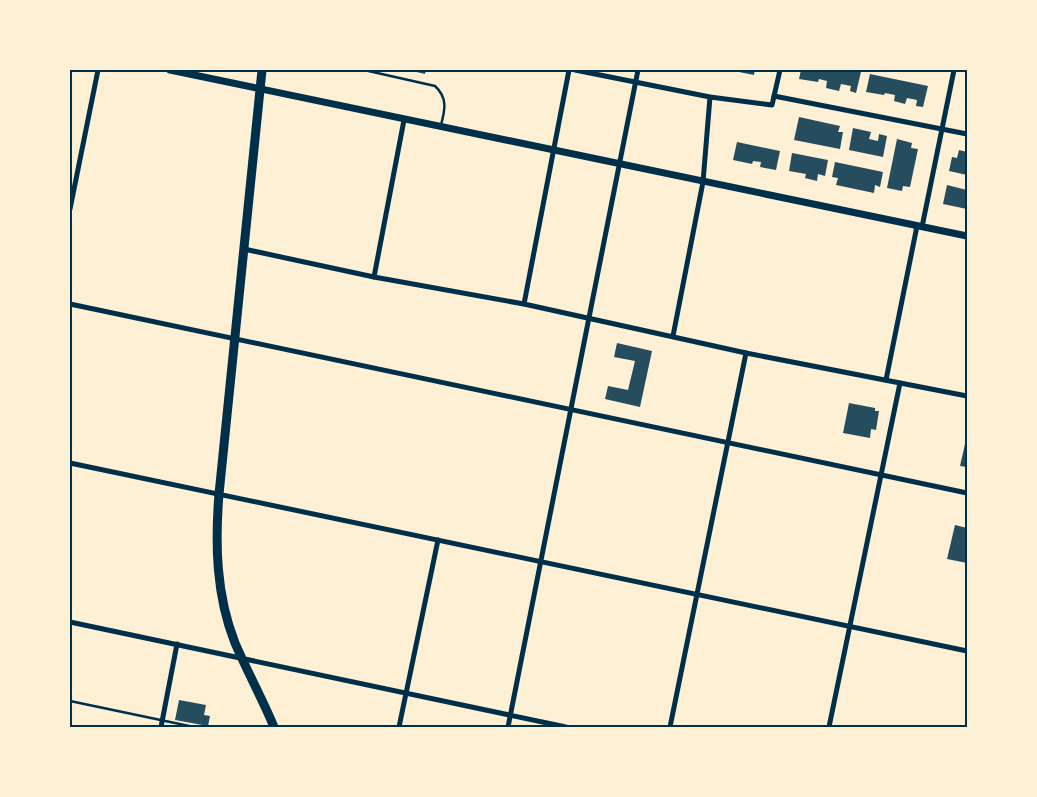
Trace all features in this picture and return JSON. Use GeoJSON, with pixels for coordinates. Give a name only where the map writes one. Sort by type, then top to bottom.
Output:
{"type":"FeatureCollection","features":[{"type":"Feature","properties":{"kind":"main road"},"geometry":{"type":"LineString","coordinates":[[262,70],[219,494],[216,544],[220,582],[227,617],[242,657],[274,727]]}},
{"type":"Feature","properties":{"kind":"street"},"geometry":{"type":"LineString","coordinates":[[70,209],[98,70]]}},
{"type":"Feature","properties":{"kind":"street"},"geometry":{"type":"LineString","coordinates":[[170,70],[967,236]]}},
{"type":"Feature","properties":{"kind":"street"},"geometry":{"type":"LineString","coordinates":[[524,304],[569,70]]}},
{"type":"Feature","properties":{"kind":"street"},"geometry":{"type":"LineString","coordinates":[[575,70],[710,97],[772,105],[780,70]]}},
{"type":"Feature","properties":{"kind":"street"},"geometry":{"type":"LineString","coordinates":[[508,727],[638,70]]}},
{"type":"Feature","properties":{"kind":"street"},"geometry":{"type":"LineString","coordinates":[[886,380],[954,70]]}},
{"type":"Feature","properties":{"kind":"street"},"geometry":{"type":"LineString","coordinates":[[774,96],[967,134]]}},
{"type":"Feature","properties":{"kind":"street"},"geometry":{"type":"LineString","coordinates":[[673,336],[703,182],[710,97]]}},
{"type":"Feature","properties":{"kind":"street"},"geometry":{"type":"LineString","coordinates":[[374,277],[404,120]]}},
{"type":"Feature","properties":{"kind":"street"},"geometry":{"type":"LineString","coordinates":[[244,249],[374,277],[524,304],[588,320],[673,336],[746,353],[967,396]]}},
{"type":"Feature","properties":{"kind":"street"},"geometry":{"type":"LineString","coordinates":[[70,304],[571,408],[967,493]]}},
{"type":"Feature","properties":{"kind":"street"},"geometry":{"type":"LineString","coordinates":[[670,727],[746,353]]}},
{"type":"Feature","properties":{"kind":"street"},"geometry":{"type":"LineString","coordinates":[[829,727],[900,383]]}},
{"type":"Feature","properties":{"kind":"street"},"geometry":{"type":"LineString","coordinates":[[70,463],[967,651]]}},
{"type":"Feature","properties":{"kind":"street"},"geometry":{"type":"LineString","coordinates":[[399,727],[438,540]]}},
{"type":"Feature","properties":{"kind":"street"},"geometry":{"type":"LineString","coordinates":[[70,622],[566,727]]}},
{"type":"Feature","properties":{"kind":"street"},"geometry":{"type":"LineString","coordinates":[[160,727],[177,644]]}},
{"type":"Feature","properties":{"kind":"lane"},"geometry":{"type":"LineString","coordinates":[[364,70],[435,86],[440,91],[445,104],[440,127]]}},
{"type":"Feature","properties":{"kind":"lane"},"geometry":{"type":"LineString","coordinates":[[70,701],[194,727]]}},
{"type":"Feature","properties":{"kind":"building"},"geometry":{"type":"Polygon","coordinates":[[[408,70],[426,70],[425,74],[408,70]]]}},
{"type":"Feature","properties":{"kind":"building"},"geometry":{"type":"Polygon","coordinates":[[[739,70],[755,70],[754,75],[739,72],[739,70]]]}},
{"type":"Feature","properties":{"kind":"building"},"geometry":{"type":"Polygon","coordinates":[[[801,70],[861,72],[856,93],[850,91],[851,86],[841,84],[839,91],[826,88],[827,81],[819,79],[818,82],[799,79],[801,70]]]}},
{"type":"Feature","properties":{"kind":"building"},"geometry":{"type":"Polygon","coordinates":[[[870,74],[928,86],[923,107],[916,106],[917,100],[907,98],[905,104],[894,101],[895,95],[866,92],[870,74]]]}},
{"type":"Feature","properties":{"kind":"building"},"geometry":{"type":"Polygon","coordinates":[[[799,117],[840,126],[838,132],[843,132],[840,149],[794,140],[799,117]]]}},
{"type":"Feature","properties":{"kind":"building"},"geometry":{"type":"Polygon","coordinates":[[[853,128],[871,132],[869,139],[878,141],[879,134],[887,136],[883,157],[849,150],[853,128]]]}},
{"type":"Feature","properties":{"kind":"building"},"geometry":{"type":"Polygon","coordinates":[[[897,139],[912,143],[911,148],[918,149],[910,187],[903,186],[902,191],[887,188],[897,139]]]}},
{"type":"Feature","properties":{"kind":"building"},"geometry":{"type":"Polygon","coordinates":[[[737,142],[780,151],[776,170],[760,167],[761,162],[753,161],[752,164],[733,160],[737,142]]]}},
{"type":"Feature","properties":{"kind":"building"},"geometry":{"type":"Polygon","coordinates":[[[959,150],[967,152],[967,175],[949,171],[952,157],[957,158],[959,150]]]}},
{"type":"Feature","properties":{"kind":"building"},"geometry":{"type":"Polygon","coordinates":[[[792,153],[828,160],[825,176],[818,174],[817,181],[805,178],[806,174],[789,171],[792,153]]]}},
{"type":"Feature","properties":{"kind":"building"},"geometry":{"type":"Polygon","coordinates":[[[835,162],[883,172],[880,187],[875,185],[874,193],[836,185],[838,178],[832,177],[835,162]]]}},
{"type":"Feature","properties":{"kind":"building"},"geometry":{"type":"Polygon","coordinates":[[[947,185],[967,190],[967,209],[943,204],[947,185]]]}},
{"type":"Feature","properties":{"kind":"building"},"geometry":{"type":"Polygon","coordinates":[[[617,343],[652,351],[640,407],[605,399],[608,386],[628,390],[635,361],[614,357],[617,343]]]}},
{"type":"Feature","properties":{"kind":"building"},"geometry":{"type":"Polygon","coordinates":[[[849,403],[875,408],[875,411],[879,411],[876,430],[871,429],[870,438],[843,433],[849,403]]]}},
{"type":"Feature","properties":{"kind":"building"},"geometry":{"type":"Polygon","coordinates":[[[965,444],[967,445],[967,467],[960,466],[965,444]]]}},
{"type":"Feature","properties":{"kind":"building"},"geometry":{"type":"Polygon","coordinates":[[[955,525],[967,528],[967,563],[947,559],[955,525]]]}},
{"type":"Feature","properties":{"kind":"building"},"geometry":{"type":"Polygon","coordinates":[[[179,700],[206,705],[204,715],[210,716],[208,726],[175,720],[179,700]]]}}]}
